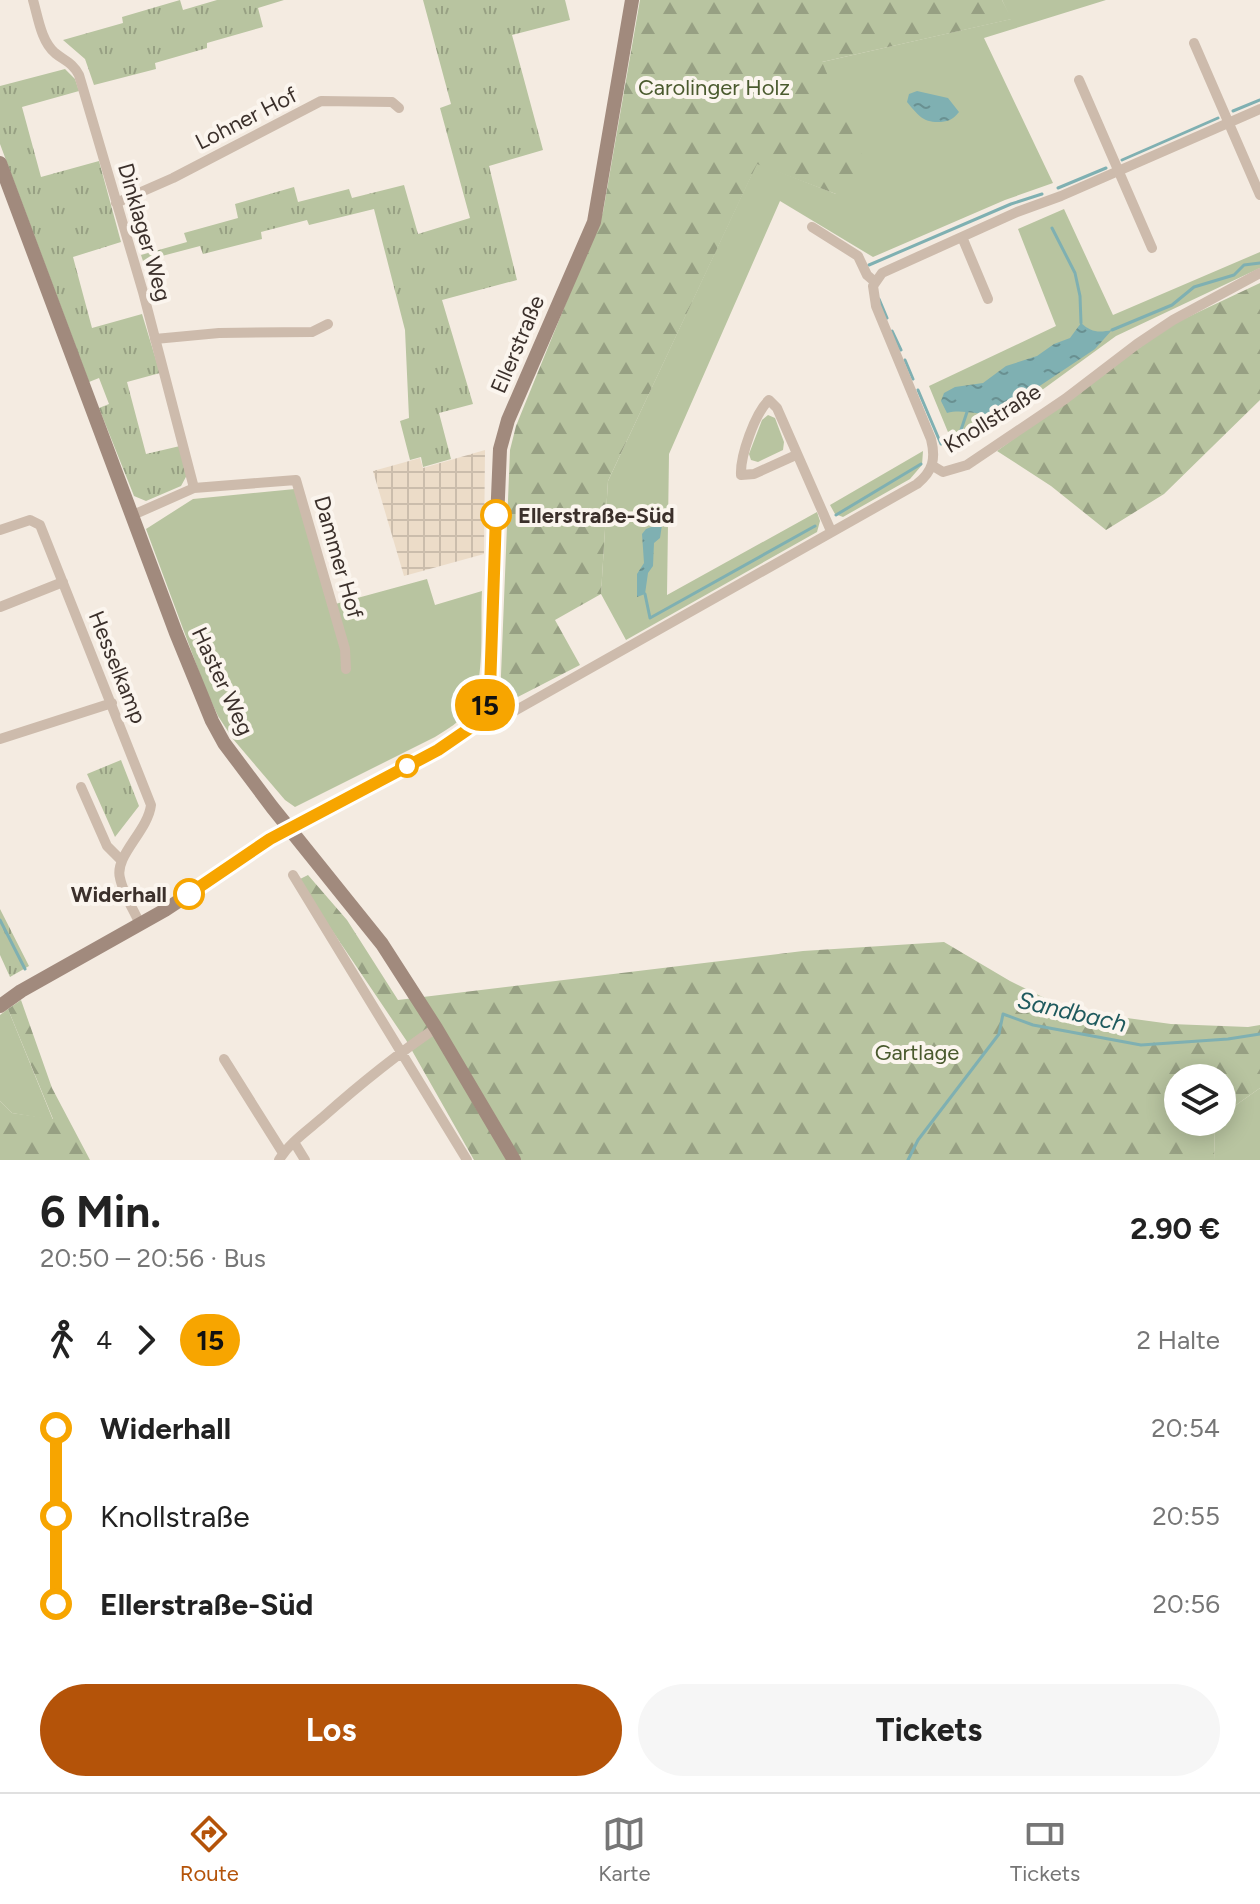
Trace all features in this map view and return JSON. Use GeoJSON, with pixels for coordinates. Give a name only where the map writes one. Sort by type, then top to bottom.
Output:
{"type":"FeatureCollection","features":[{"type":"Feature","properties":{"kind":"street","name":"Dinklager Weg"},"geometry":{"type":"LineString","coordinates":[[33,0],[46,41],[79,75],[194,488]]}},
{"type":"Feature","properties":{"kind":"street","name":"Ellerstraße"},"geometry":{"type":"LineString","coordinates":[[484,711],[490,689],[500,449],[508,420],[594,222],[632,0]]}},
{"type":"Feature","properties":{"kind":"street"},"geometry":{"type":"LineString","coordinates":[[1194,43],[1260,195]]}},
{"type":"Feature","properties":{"kind":"street"},"geometry":{"type":"LineString","coordinates":[[1079,80],[1152,248]]}},
{"type":"Feature","properties":{"kind":"street","name":"Lohner Hof"},"geometry":{"type":"LineString","coordinates":[[116,203],[173,178],[321,101],[392,102],[399,108]]}},
{"type":"Feature","properties":{"kind":"street"},"geometry":{"type":"LineString","coordinates":[[933,466],[931,439],[879,317],[873,295],[875,282],[882,273],[1260,109]]}},
{"type":"Feature","properties":{"kind":"street","name":"Haster Weg"},"geometry":{"type":"LineString","coordinates":[[0,163],[212,721],[224,743],[382,944],[514,1160]]}},
{"type":"Feature","properties":{"kind":"street"},"geometry":{"type":"LineString","coordinates":[[812,227],[858,256],[867,275],[875,282]]}},
{"type":"Feature","properties":{"kind":"street"},"geometry":{"type":"LineString","coordinates":[[962,237],[988,299]]}},
{"type":"Feature","properties":{"kind":"street","name":"Knollstraße"},"geometry":{"type":"LineString","coordinates":[[484,711],[500,716],[511,713],[917,484],[933,466],[943,472],[967,465],[1065,399],[1137,344],[1225,290],[1260,273]]}},
{"type":"Feature","properties":{"kind":"street"},"geometry":{"type":"LineString","coordinates":[[155,339],[219,333],[312,332],[328,324]]}},
{"type":"Feature","properties":{"kind":"street"},"geometry":{"type":"LineString","coordinates":[[796,455],[754,474],[741,475],[741,464],[760,408],[769,400],[777,408],[831,531]]}},
{"type":"Feature","properties":{"kind":"street","name":"Dammer Hof"},"geometry":{"type":"LineString","coordinates":[[133,515],[194,488],[296,480],[345,649],[346,669]]}},
{"type":"Feature","properties":{"kind":"street","name":"Hesselkamp"},"geometry":{"type":"LineString","coordinates":[[0,530],[30,520],[40,525],[151,805],[149,819],[121,860]]}},
{"type":"Feature","properties":{"kind":"street"},"geometry":{"type":"LineString","coordinates":[[0,607],[63,582]]}},
{"type":"Feature","properties":{"kind":"street"},"geometry":{"type":"LineString","coordinates":[[0,739],[112,703]]}},
{"type":"Feature","properties":{"kind":"street"},"geometry":{"type":"LineString","coordinates":[[0,1006],[140,924],[289,828],[438,750],[470,728],[484,711]]}},
{"type":"Feature","properties":{"kind":"street"},"geometry":{"type":"LineString","coordinates":[[81,787],[107,846],[121,860],[118,869],[120,880],[140,924]]}},
{"type":"Feature","properties":{"kind":"street"},"geometry":{"type":"LineString","coordinates":[[293,875],[467,1160]]}},
{"type":"Feature","properties":{"kind":"street"},"geometry":{"type":"LineString","coordinates":[[224,1059],[281,1156],[401,1051],[436,1028]]}},
{"type":"Feature","properties":{"kind":"street"},"geometry":{"type":"LineString","coordinates":[[294,1142],[305,1160]]}},
{"type":"Feature","properties":{"kind":"green space"},"geometry":{"type":"Polygon","coordinates":[[[180,0],[183,10],[217,0],[284,0],[258,8],[263,27],[207,43],[207,48],[155,63],[156,69],[94,85],[85,59],[63,40],[123,23],[122,17],[180,0]]]}},
{"type":"Feature","properties":{"kind":"green space"},"geometry":{"type":"Polygon","coordinates":[[[423,0],[565,0],[570,20],[512,35],[543,150],[489,166],[517,280],[442,300],[473,404],[439,413],[451,459],[423,467],[421,457],[410,460],[400,421],[409,418],[405,330],[374,209],[309,225],[307,220],[261,232],[262,239],[203,254],[200,246],[143,261],[141,255],[187,242],[184,233],[238,218],[235,204],[294,187],[298,202],[349,189],[352,198],[404,185],[418,234],[470,218],[440,108],[451,104],[423,0]]]}},
{"type":"Feature","properties":{"kind":"green space","name":"Carolinger Holz"},"geometry":{"type":"Polygon","coordinates":[[[640,0],[1002,0],[1012,19],[822,62],[872,179],[836,194],[757,164],[608,481],[601,594],[555,620],[580,665],[506,703],[500,700],[510,450],[516,426],[603,212],[640,0]]]}},
{"type":"Feature","properties":{"kind":"green space"},"geometry":{"type":"Polygon","coordinates":[[[1002,0],[1106,0],[984,38],[1053,183],[1005,200],[873,257],[780,201],[669,454],[667,595],[817,512],[820,521],[817,532],[626,640],[601,594],[608,481],[757,163],[836,194],[822,62],[1011,19],[1002,0]]]}},
{"type":"Feature","properties":{"kind":"green space"},"geometry":{"type":"Polygon","coordinates":[[[65,69],[75,79],[79,91],[22,107],[41,177],[99,161],[121,242],[73,257],[92,328],[142,314],[160,373],[127,382],[146,454],[180,446],[187,475],[181,486],[146,501],[134,496],[99,408],[109,404],[99,378],[89,382],[0,144],[0,86],[65,69]]]}},
{"type":"Feature","properties":{"kind":"green space"},"geometry":{"type":"Polygon","coordinates":[[[1064,209],[1113,315],[1260,252],[1260,268],[1116,336],[971,442],[960,443],[950,437],[929,386],[1056,326],[1018,229],[1064,209]]]}},
{"type":"Feature","properties":{"kind":"green space"},"geometry":{"type":"Polygon","coordinates":[[[1260,283],[1260,400],[1164,494],[1106,530],[1051,486],[997,451],[1171,325],[1260,283]]]}},
{"type":"Feature","properties":{"kind":"green space"},"geometry":{"type":"Polygon","coordinates":[[[768,415],[775,418],[784,442],[783,450],[758,462],[751,460],[749,454],[762,420],[768,415]]]}},
{"type":"Feature","properties":{"kind":"green space"},"geometry":{"type":"Polygon","coordinates":[[[923,451],[922,465],[910,479],[843,517],[835,514],[830,505],[923,451]]]}},
{"type":"Feature","properties":{"kind":"green space"},"geometry":{"type":"Polygon","coordinates":[[[295,489],[328,606],[427,579],[435,605],[482,591],[478,684],[465,714],[435,737],[295,807],[285,800],[233,739],[218,716],[146,529],[193,499],[295,489]]]}},
{"type":"Feature","properties":{"kind":"green space"},"geometry":{"type":"Polygon","coordinates":[[[121,760],[139,806],[115,837],[87,774],[121,760]]]}},
{"type":"Feature","properties":{"kind":"green space","name":"Gartlage"},"geometry":{"type":"Polygon","coordinates":[[[308,875],[347,920],[398,1000],[803,951],[944,942],[1010,981],[1059,1005],[1083,1012],[1171,1024],[1260,1025],[1260,1088],[1236,1105],[1236,1064],[1164,1064],[1164,1136],[1215,1136],[1214,1160],[474,1160],[406,1040],[298,880],[308,875]]]}},
{"type":"Feature","properties":{"kind":"green space"},"geometry":{"type":"Polygon","coordinates":[[[0,909],[29,966],[10,977],[0,955],[0,909]]]}},
{"type":"Feature","properties":{"kind":"green space"},"geometry":{"type":"Polygon","coordinates":[[[21,1000],[52,1088],[90,1160],[0,1160],[0,1101],[12,1113],[53,1119],[8,1009],[21,1000]]]}},
{"type":"Feature","properties":{"kind":"green space"},"geometry":{"type":"Polygon","coordinates":[[[8,1009],[53,1120],[12,1113],[0,1101],[0,1015],[8,1009]]]}},
{"type":"Feature","properties":{"kind":"green space"},"geometry":{"type":"Polygon","coordinates":[[[1260,1088],[1260,1160],[1214,1160],[1215,1136],[1236,1136],[1236,1105],[1260,1088]]]}},
{"type":"Feature","properties":{"kind":"shaded area"},"geometry":{"type":"Polygon","coordinates":[[[485,450],[484,554],[404,576],[373,471],[420,458],[423,468],[485,450]]]}},
{"type":"Feature","properties":{"kind":"water"},"geometry":{"type":"Polygon","coordinates":[[[917,91],[948,98],[959,112],[947,121],[925,120],[907,102],[909,94],[917,91]]]}},
{"type":"Feature","properties":{"kind":"water"},"geometry":{"type":"Polygon","coordinates":[[[1081,323],[1095,331],[1112,330],[1095,349],[999,413],[947,413],[941,401],[944,393],[955,387],[983,383],[1006,366],[1037,356],[1070,338],[1081,323]]]}},
{"type":"Feature","properties":{"kind":"water"},"geometry":{"type":"Polygon","coordinates":[[[662,525],[660,538],[654,543],[653,566],[648,573],[645,594],[637,597],[637,574],[644,563],[642,534],[662,525]]]}},
{"type":"Feature","properties":{"kind":"waterway"},"geometry":{"type":"LineString","coordinates":[[1233,111],[1260,100]]}},
{"type":"Feature","properties":{"kind":"waterway"},"geometry":{"type":"LineString","coordinates":[[1122,160],[1218,118]]}},
{"type":"Feature","properties":{"kind":"waterway"},"geometry":{"type":"LineString","coordinates":[[1058,188],[1106,168]]}},
{"type":"Feature","properties":{"kind":"waterway"},"geometry":{"type":"LineString","coordinates":[[869,265],[1011,204],[1042,194]]}},
{"type":"Feature","properties":{"kind":"waterway"},"geometry":{"type":"LineString","coordinates":[[1052,228],[1075,273],[1081,323]]}},
{"type":"Feature","properties":{"kind":"waterway"},"geometry":{"type":"LineString","coordinates":[[1112,330],[1172,305],[1194,287],[1234,275],[1244,265],[1260,263]]}},
{"type":"Feature","properties":{"kind":"waterway"},"geometry":{"type":"LineString","coordinates":[[879,299],[887,318]]}},
{"type":"Feature","properties":{"kind":"waterway"},"geometry":{"type":"LineString","coordinates":[[892,331],[901,350]]}},
{"type":"Feature","properties":{"kind":"waterway"},"geometry":{"type":"LineString","coordinates":[[905,360],[913,379]]}},
{"type":"Feature","properties":{"kind":"waterway"},"geometry":{"type":"LineString","coordinates":[[918,390],[941,444]]}},
{"type":"Feature","properties":{"kind":"waterway"},"geometry":{"type":"LineString","coordinates":[[961,430],[967,412]]}},
{"type":"Feature","properties":{"kind":"waterway"},"geometry":{"type":"LineString","coordinates":[[836,515],[921,464]]}},
{"type":"Feature","properties":{"kind":"waterway"},"geometry":{"type":"LineString","coordinates":[[645,594],[650,618],[815,526]]}},
{"type":"Feature","properties":{"kind":"waterway"},"geometry":{"type":"LineString","coordinates":[[0,920],[25,969]]}},
{"type":"Feature","properties":{"kind":"waterway","name":"Sandbach"},"geometry":{"type":"LineString","coordinates":[[908,1160],[918,1140],[999,1034],[1003,1014],[1033,1025],[1141,1045],[1260,1034]]}},
{"type":"Feature","properties":{"kind":"bus line","name":"15"},"geometry":{"type":"LineString","coordinates":[[189,894],[270,839],[438,750],[470,728],[484,711],[490,689],[496,515]]}},
{"type":"Feature","properties":{"kind":"place","name":"Ellerstraße-Süd"},"geometry":{"type":"Point","coordinates":[496,515]}},
{"type":"Feature","properties":{"kind":"place","name":"Widerhall"},"geometry":{"type":"Point","coordinates":[189,894]}}]}
